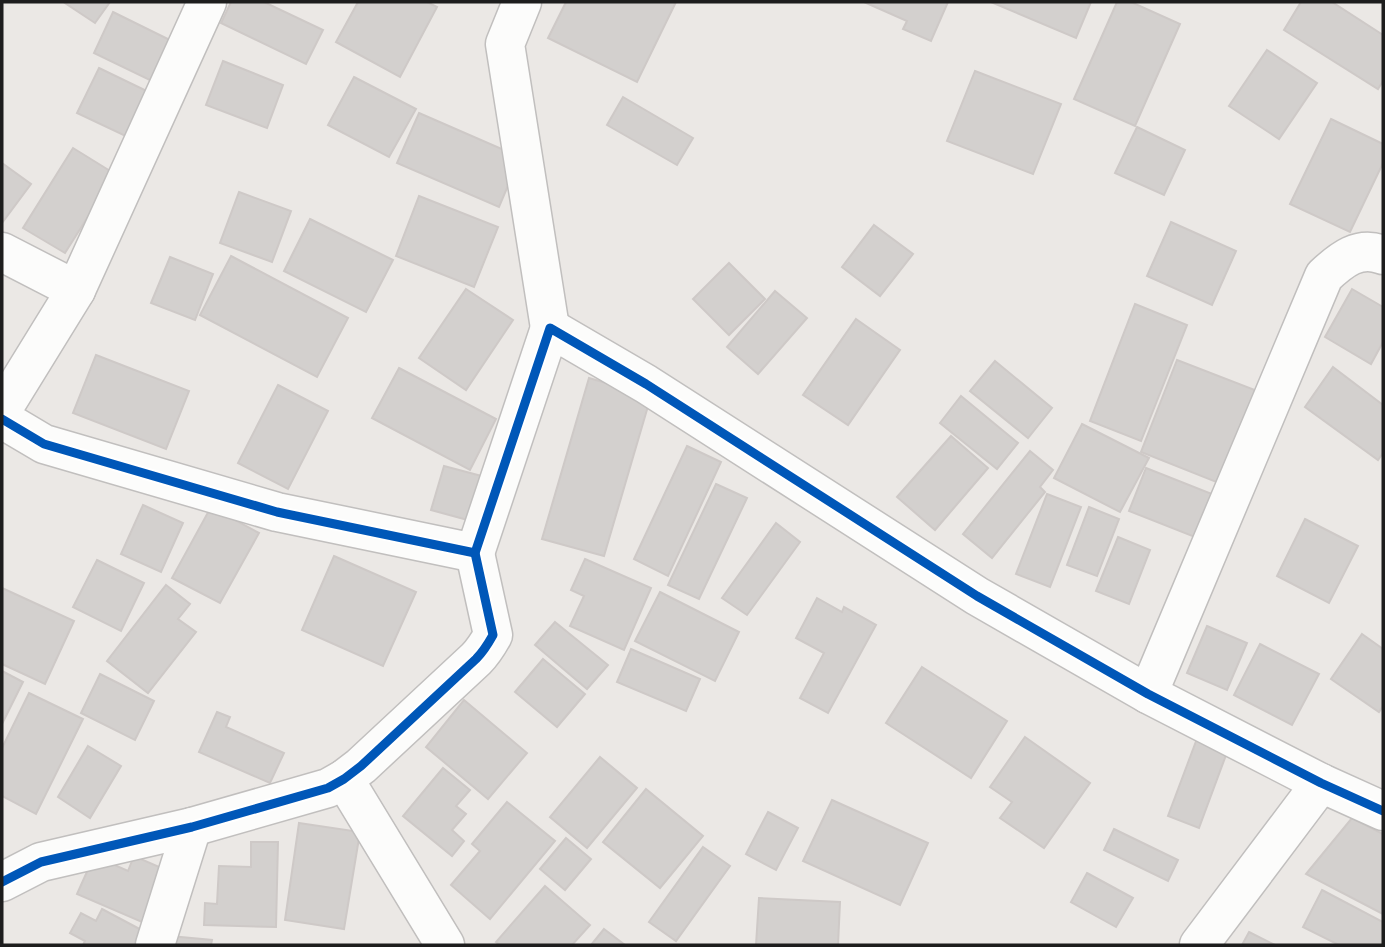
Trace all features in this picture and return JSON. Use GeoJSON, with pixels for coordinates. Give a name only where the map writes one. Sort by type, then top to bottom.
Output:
{"type":"FeatureCollection","features":[{"type":"Feature","properties":{"kind":"street"},"geometry":{"type":"LineString","coordinates":[[2,882],[41,862],[192,827],[328,788],[361,766],[476,659],[493,635],[475,553],[550,328],[505,44],[522,2]]}},
{"type":"Feature","properties":{"kind":"street"},"geometry":{"type":"LineString","coordinates":[[2,410],[76,290],[195,8]]}},
{"type":"Feature","properties":{"kind":"street"},"geometry":{"type":"LineString","coordinates":[[2,252],[76,290]]}},
{"type":"Feature","properties":{"kind":"street"},"geometry":{"type":"LineString","coordinates":[[1148,694],[1324,276],[1341,260],[1358,252],[1383,255]]}},
{"type":"Feature","properties":{"kind":"street"},"geometry":{"type":"LineString","coordinates":[[550,328],[646,384],[977,596],[1148,694],[1321,783],[1383,811]]}},
{"type":"Feature","properties":{"kind":"street"},"geometry":{"type":"LineString","coordinates":[[2,419],[44,444],[277,512],[475,553]]}},
{"type":"Feature","properties":{"kind":"street"},"geometry":{"type":"LineString","coordinates":[[344,779],[445,945]]}},
{"type":"Feature","properties":{"kind":"street"},"geometry":{"type":"LineString","coordinates":[[1199,945],[1321,783]]}},
{"type":"Feature","properties":{"kind":"street"},"geometry":{"type":"LineString","coordinates":[[155,945],[192,827]]}},
{"type":"Feature","properties":{"kind":"building"},"geometry":{"type":"Polygon","coordinates":[[[66,2],[110,2],[95,23],[66,2]]]}},
{"type":"Feature","properties":{"kind":"building"},"geometry":{"type":"Polygon","coordinates":[[[231,2],[264,2],[323,30],[306,64],[221,23],[231,2]]]}},
{"type":"Feature","properties":{"kind":"building"},"geometry":{"type":"Polygon","coordinates":[[[358,2],[427,2],[437,7],[400,77],[336,42],[358,2]]]}},
{"type":"Feature","properties":{"kind":"building"},"geometry":{"type":"Polygon","coordinates":[[[566,2],[676,2],[637,82],[548,38],[566,2]]]}},
{"type":"Feature","properties":{"kind":"building"},"geometry":{"type":"Polygon","coordinates":[[[864,2],[948,2],[931,41],[903,29],[907,21],[864,2]]]}},
{"type":"Feature","properties":{"kind":"building"},"geometry":{"type":"Polygon","coordinates":[[[991,2],[1091,2],[1076,38],[991,2]]]}},
{"type":"Feature","properties":{"kind":"building"},"geometry":{"type":"Polygon","coordinates":[[[1117,2],[1131,2],[1180,24],[1135,126],[1074,99],[1117,2]]]}},
{"type":"Feature","properties":{"kind":"building"},"geometry":{"type":"Polygon","coordinates":[[[1301,2],[1332,2],[1383,35],[1383,81],[1378,89],[1284,30],[1301,2]]]}},
{"type":"Feature","properties":{"kind":"building"},"geometry":{"type":"Polygon","coordinates":[[[113,12],[178,44],[158,84],[94,53],[113,12]]]}},
{"type":"Feature","properties":{"kind":"building"},"geometry":{"type":"Polygon","coordinates":[[[1267,50],[1317,83],[1279,139],[1229,106],[1267,50]]]}},
{"type":"Feature","properties":{"kind":"building"},"geometry":{"type":"Polygon","coordinates":[[[223,61],[283,85],[267,128],[206,105],[223,61]]]}},
{"type":"Feature","properties":{"kind":"building"},"geometry":{"type":"Polygon","coordinates":[[[99,68],[155,95],[134,140],[77,113],[99,68]]]}},
{"type":"Feature","properties":{"kind":"building"},"geometry":{"type":"Polygon","coordinates":[[[975,71],[1061,104],[1033,174],[947,141],[975,71]]]}},
{"type":"Feature","properties":{"kind":"building"},"geometry":{"type":"Polygon","coordinates":[[[354,77],[416,109],[389,157],[328,125],[354,77]]]}},
{"type":"Feature","properties":{"kind":"building"},"geometry":{"type":"Polygon","coordinates":[[[623,97],[693,138],[677,165],[607,125],[623,97]]]}},
{"type":"Feature","properties":{"kind":"building"},"geometry":{"type":"Polygon","coordinates":[[[419,113],[520,157],[499,207],[397,163],[419,113]]]}},
{"type":"Feature","properties":{"kind":"building"},"geometry":{"type":"Polygon","coordinates":[[[1331,119],[1383,144],[1383,163],[1350,232],[1290,204],[1331,119]]]}},
{"type":"Feature","properties":{"kind":"building"},"geometry":{"type":"Polygon","coordinates":[[[1137,127],[1185,150],[1164,195],[1115,173],[1137,127]]]}},
{"type":"Feature","properties":{"kind":"building"},"geometry":{"type":"Polygon","coordinates":[[[73,148],[115,174],[65,253],[23,228],[73,148]]]}},
{"type":"Feature","properties":{"kind":"building"},"geometry":{"type":"Polygon","coordinates":[[[2,163],[31,184],[2,223],[2,163]]]}},
{"type":"Feature","properties":{"kind":"building"},"geometry":{"type":"Polygon","coordinates":[[[239,192],[291,211],[272,262],[220,243],[239,192]]]}},
{"type":"Feature","properties":{"kind":"building"},"geometry":{"type":"Polygon","coordinates":[[[419,196],[498,227],[474,287],[396,256],[419,196]]]}},
{"type":"Feature","properties":{"kind":"building"},"geometry":{"type":"Polygon","coordinates":[[[310,219],[393,260],[366,312],[284,271],[310,219]]]}},
{"type":"Feature","properties":{"kind":"building"},"geometry":{"type":"Polygon","coordinates":[[[1171,222],[1236,251],[1212,305],[1147,276],[1171,222]]]}},
{"type":"Feature","properties":{"kind":"building"},"geometry":{"type":"Polygon","coordinates":[[[874,225],[913,254],[880,296],[842,267],[874,225]]]}},
{"type":"Feature","properties":{"kind":"building"},"geometry":{"type":"Polygon","coordinates":[[[231,256],[348,318],[317,377],[200,315],[231,256]]]}},
{"type":"Feature","properties":{"kind":"building"},"geometry":{"type":"Polygon","coordinates":[[[170,257],[213,274],[195,320],[151,303],[170,257]]]}},
{"type":"Feature","properties":{"kind":"building"},"geometry":{"type":"Polygon","coordinates":[[[729,263],[765,299],[729,335],[693,299],[729,263]]]}},
{"type":"Feature","properties":{"kind":"building"},"geometry":{"type":"Polygon","coordinates":[[[466,289],[513,320],[466,390],[419,358],[466,289]]]}},
{"type":"Feature","properties":{"kind":"building"},"geometry":{"type":"Polygon","coordinates":[[[1352,289],[1383,307],[1383,342],[1371,364],[1325,337],[1352,289]]]}},
{"type":"Feature","properties":{"kind":"building"},"geometry":{"type":"Polygon","coordinates":[[[775,291],[807,318],[758,374],[727,347],[775,291]]]}},
{"type":"Feature","properties":{"kind":"building"},"geometry":{"type":"Polygon","coordinates":[[[1135,304],[1187,325],[1141,441],[1090,421],[1135,304]]]}},
{"type":"Feature","properties":{"kind":"building"},"geometry":{"type":"Polygon","coordinates":[[[856,319],[900,350],[848,425],[803,395],[856,319]]]}},
{"type":"Feature","properties":{"kind":"building"},"geometry":{"type":"Polygon","coordinates":[[[96,355],[189,391],[166,449],[73,413],[96,355]]]}},
{"type":"Feature","properties":{"kind":"building"},"geometry":{"type":"Polygon","coordinates":[[[1177,360],[1260,392],[1224,485],[1141,452],[1177,360]]]}},
{"type":"Feature","properties":{"kind":"building"},"geometry":{"type":"Polygon","coordinates":[[[995,361],[1052,408],[1028,438],[970,391],[995,361]]]}},
{"type":"Feature","properties":{"kind":"building"},"geometry":{"type":"Polygon","coordinates":[[[1333,367],[1383,405],[1383,453],[1378,460],[1305,407],[1333,367]]]}},
{"type":"Feature","properties":{"kind":"building"},"geometry":{"type":"Polygon","coordinates":[[[399,368],[496,419],[470,470],[372,418],[399,368]]]}},
{"type":"Feature","properties":{"kind":"building"},"geometry":{"type":"Polygon","coordinates":[[[589,378],[651,396],[604,556],[542,539],[589,378]]]}},
{"type":"Feature","properties":{"kind":"building"},"geometry":{"type":"Polygon","coordinates":[[[278,385],[328,411],[288,489],[238,463],[278,385]]]}},
{"type":"Feature","properties":{"kind":"building"},"geometry":{"type":"Polygon","coordinates":[[[961,396],[1018,443],[997,469],[940,423],[961,396]]]}},
{"type":"Feature","properties":{"kind":"building"},"geometry":{"type":"Polygon","coordinates":[[[1082,424],[1149,458],[1120,512],[1054,478],[1082,424]]]}},
{"type":"Feature","properties":{"kind":"building"},"geometry":{"type":"Polygon","coordinates":[[[951,436],[988,468],[935,530],[897,497],[951,436]]]}},
{"type":"Feature","properties":{"kind":"building"},"geometry":{"type":"Polygon","coordinates":[[[687,446],[721,462],[668,576],[634,559],[687,446]]]}},
{"type":"Feature","properties":{"kind":"building"},"geometry":{"type":"Polygon","coordinates":[[[1030,451],[1053,470],[1040,487],[1045,492],[992,558],[963,534],[1030,451]]]}},
{"type":"Feature","properties":{"kind":"building"},"geometry":{"type":"Polygon","coordinates":[[[444,466],[489,478],[475,522],[431,510],[444,466]]]}},
{"type":"Feature","properties":{"kind":"building"},"geometry":{"type":"Polygon","coordinates":[[[1146,468],[1217,496],[1200,539],[1129,511],[1146,468]]]}},
{"type":"Feature","properties":{"kind":"building"},"geometry":{"type":"Polygon","coordinates":[[[716,484],[747,498],[699,599],[668,585],[716,484]]]}},
{"type":"Feature","properties":{"kind":"building"},"geometry":{"type":"Polygon","coordinates":[[[1047,494],[1081,507],[1050,587],[1016,574],[1047,494]]]}},
{"type":"Feature","properties":{"kind":"building"},"geometry":{"type":"Polygon","coordinates":[[[143,505],[183,523],[161,572],[121,554],[143,505]]]}},
{"type":"Feature","properties":{"kind":"building"},"geometry":{"type":"Polygon","coordinates":[[[211,507],[259,533],[220,603],[172,578],[211,507]]]}},
{"type":"Feature","properties":{"kind":"building"},"geometry":{"type":"Polygon","coordinates":[[[1089,507],[1119,519],[1097,576],[1067,565],[1089,507]]]}},
{"type":"Feature","properties":{"kind":"building"},"geometry":{"type":"Polygon","coordinates":[[[1305,519],[1358,546],[1329,603],[1277,576],[1305,519]]]}},
{"type":"Feature","properties":{"kind":"building"},"geometry":{"type":"Polygon","coordinates":[[[776,523],[800,542],[747,615],[722,598],[776,523]]]}},
{"type":"Feature","properties":{"kind":"building"},"geometry":{"type":"Polygon","coordinates":[[[1118,537],[1150,550],[1129,604],[1096,591],[1118,537]]]}},
{"type":"Feature","properties":{"kind":"building"},"geometry":{"type":"Polygon","coordinates":[[[334,556],[416,592],[383,666],[302,630],[334,556]]]}},
{"type":"Feature","properties":{"kind":"building"},"geometry":{"type":"Polygon","coordinates":[[[585,559],[651,588],[624,650],[570,626],[584,596],[571,590],[585,559]]]}},
{"type":"Feature","properties":{"kind":"building"},"geometry":{"type":"Polygon","coordinates":[[[97,560],[144,583],[121,631],[73,607],[97,560]]]}},
{"type":"Feature","properties":{"kind":"building"},"geometry":{"type":"Polygon","coordinates":[[[166,585],[190,604],[178,619],[196,632],[148,693],[107,661],[166,585]]]}},
{"type":"Feature","properties":{"kind":"building"},"geometry":{"type":"Polygon","coordinates":[[[2,588],[74,621],[45,684],[2,664],[2,588]]]}},
{"type":"Feature","properties":{"kind":"building"},"geometry":{"type":"Polygon","coordinates":[[[660,592],[739,632],[715,681],[635,641],[660,592]]]}},
{"type":"Feature","properties":{"kind":"building"},"geometry":{"type":"Polygon","coordinates":[[[817,598],[842,612],[844,607],[876,625],[828,713],[800,698],[824,653],[796,638],[817,598]]]}},
{"type":"Feature","properties":{"kind":"building"},"geometry":{"type":"Polygon","coordinates":[[[555,622],[608,665],[587,689],[535,645],[555,622]]]}},
{"type":"Feature","properties":{"kind":"building"},"geometry":{"type":"Polygon","coordinates":[[[1207,626],[1247,643],[1227,690],[1187,673],[1207,626]]]}},
{"type":"Feature","properties":{"kind":"building"},"geometry":{"type":"Polygon","coordinates":[[[1362,634],[1383,649],[1383,706],[1379,712],[1331,679],[1362,634]]]}},
{"type":"Feature","properties":{"kind":"building"},"geometry":{"type":"Polygon","coordinates":[[[1260,644],[1319,674],[1292,725],[1234,695],[1260,644]]]}},
{"type":"Feature","properties":{"kind":"building"},"geometry":{"type":"Polygon","coordinates":[[[631,649],[700,679],[686,711],[617,682],[631,649]]]}},
{"type":"Feature","properties":{"kind":"building"},"geometry":{"type":"Polygon","coordinates":[[[543,659],[585,694],[557,727],[515,692],[543,659]]]}},
{"type":"Feature","properties":{"kind":"building"},"geometry":{"type":"Polygon","coordinates":[[[922,667],[1007,721],[971,778],[886,723],[922,667]]]}},
{"type":"Feature","properties":{"kind":"building"},"geometry":{"type":"Polygon","coordinates":[[[2,671],[23,682],[2,724],[2,671]]]}},
{"type":"Feature","properties":{"kind":"building"},"geometry":{"type":"Polygon","coordinates":[[[100,674],[154,701],[135,740],[81,713],[100,674]]]}},
{"type":"Feature","properties":{"kind":"building"},"geometry":{"type":"Polygon","coordinates":[[[29,693],[83,719],[36,814],[2,796],[2,748],[29,693]]]}},
{"type":"Feature","properties":{"kind":"building"},"geometry":{"type":"Polygon","coordinates":[[[464,700],[527,753],[488,799],[426,747],[464,700]]]}},
{"type":"Feature","properties":{"kind":"building"},"geometry":{"type":"Polygon","coordinates":[[[217,712],[230,717],[226,727],[284,753],[270,783],[199,752],[217,712]]]}},
{"type":"Feature","properties":{"kind":"building"},"geometry":{"type":"Polygon","coordinates":[[[1198,736],[1229,747],[1199,828],[1168,816],[1198,736]]]}},
{"type":"Feature","properties":{"kind":"building"},"geometry":{"type":"Polygon","coordinates":[[[1025,737],[1090,783],[1044,848],[1000,818],[1012,802],[990,787],[1025,737]]]}},
{"type":"Feature","properties":{"kind":"building"},"geometry":{"type":"Polygon","coordinates":[[[88,746],[121,766],[90,818],[58,797],[88,746]]]}},
{"type":"Feature","properties":{"kind":"building"},"geometry":{"type":"Polygon","coordinates":[[[600,757],[637,788],[587,848],[550,817],[600,757]]]}},
{"type":"Feature","properties":{"kind":"building"},"geometry":{"type":"Polygon","coordinates":[[[443,768],[470,790],[456,806],[466,814],[452,830],[464,841],[452,856],[403,816],[443,768]]]}},
{"type":"Feature","properties":{"kind":"building"},"geometry":{"type":"Polygon","coordinates":[[[646,789],[703,836],[660,888],[603,842],[646,789]]]}},
{"type":"Feature","properties":{"kind":"building"},"geometry":{"type":"Polygon","coordinates":[[[832,800],[928,843],[900,905],[803,861],[832,800]]]}},
{"type":"Feature","properties":{"kind":"building"},"geometry":{"type":"Polygon","coordinates":[[[507,802],[555,841],[490,919],[451,885],[480,851],[472,844],[507,802]]]}},
{"type":"Feature","properties":{"kind":"building"},"geometry":{"type":"Polygon","coordinates":[[[768,812],[798,828],[776,870],[746,854],[768,812]]]}},
{"type":"Feature","properties":{"kind":"building"},"geometry":{"type":"Polygon","coordinates":[[[1352,818],[1383,834],[1383,914],[1306,874],[1352,818]]]}},
{"type":"Feature","properties":{"kind":"building"},"geometry":{"type":"Polygon","coordinates":[[[299,823],[360,832],[344,929],[285,920],[299,823]]]}},
{"type":"Feature","properties":{"kind":"building"},"geometry":{"type":"Polygon","coordinates":[[[1114,829],[1178,860],[1168,881],[1104,850],[1114,829]]]}},
{"type":"Feature","properties":{"kind":"building"},"geometry":{"type":"Polygon","coordinates":[[[566,838],[591,859],[565,890],[540,869],[566,838]]]}},
{"type":"Feature","properties":{"kind":"building"},"geometry":{"type":"Polygon","coordinates":[[[251,842],[278,842],[276,927],[204,925],[205,903],[217,904],[219,866],[251,867],[251,842]]]}},
{"type":"Feature","properties":{"kind":"building"},"geometry":{"type":"Polygon","coordinates":[[[703,847],[730,866],[676,941],[649,922],[703,847]]]}},
{"type":"Feature","properties":{"kind":"building"},"geometry":{"type":"Polygon","coordinates":[[[94,856],[128,871],[134,856],[173,873],[149,925],[77,894],[94,856]]]}},
{"type":"Feature","properties":{"kind":"building"},"geometry":{"type":"Polygon","coordinates":[[[1087,873],[1133,898],[1116,927],[1071,902],[1087,873]]]}},
{"type":"Feature","properties":{"kind":"building"},"geometry":{"type":"Polygon","coordinates":[[[545,886],[590,925],[572,945],[500,945],[496,942],[545,886]]]}},
{"type":"Feature","properties":{"kind":"building"},"geometry":{"type":"Polygon","coordinates":[[[1322,890],[1383,922],[1381,945],[1339,945],[1303,927],[1322,890]]]}},
{"type":"Feature","properties":{"kind":"building"},"geometry":{"type":"Polygon","coordinates":[[[759,898],[840,902],[838,945],[756,945],[759,898]]]}},
{"type":"Feature","properties":{"kind":"building"},"geometry":{"type":"Polygon","coordinates":[[[102,909],[149,934],[143,945],[83,945],[85,941],[70,933],[81,913],[96,921],[102,909]]]}},
{"type":"Feature","properties":{"kind":"building"},"geometry":{"type":"Polygon","coordinates":[[[604,929],[625,945],[591,945],[604,929]]]}},
{"type":"Feature","properties":{"kind":"building"},"geometry":{"type":"Polygon","coordinates":[[[1249,932],[1275,945],[1242,945],[1249,932]]]}},
{"type":"Feature","properties":{"kind":"building"},"geometry":{"type":"Polygon","coordinates":[[[170,936],[212,940],[211,945],[169,945],[170,936]]]}},
{"type":"Feature","properties":{"kind":"cycle path"},"geometry":{"type":"LineString","coordinates":[[2,419],[44,444],[277,512],[475,553],[550,328],[646,384],[977,596],[1148,694],[1321,783],[1383,811]]}},
{"type":"Feature","properties":{"kind":"cycle path"},"geometry":{"type":"LineString","coordinates":[[2,882],[41,862],[192,827],[328,788],[344,779],[476,659],[493,635],[475,553]]}}]}
